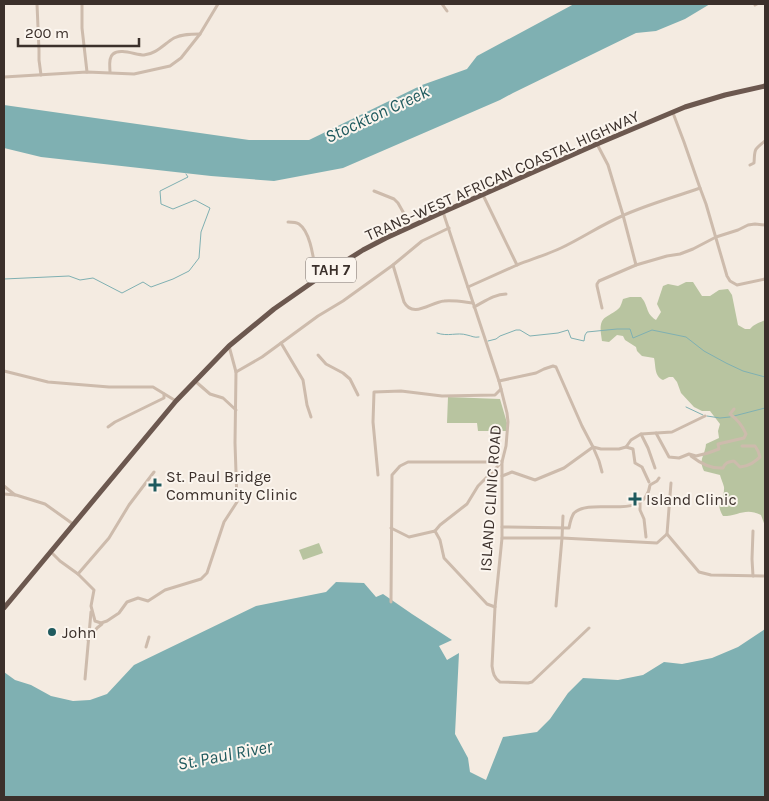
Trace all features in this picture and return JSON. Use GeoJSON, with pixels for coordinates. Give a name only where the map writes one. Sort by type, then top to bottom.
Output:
{"type":"FeatureCollection","features":[{"type":"Feature","properties":{"kind":"highway","name":"TRANS-WEST AFRICAN COASTAL HIGHWAY"},"geometry":{"type":"LineString","coordinates":[[4,608],[194,381],[229,346],[317,279],[363,250],[443,212],[597,144],[705,100],[765,86]]}},
{"type":"Feature","properties":{"kind":"street"},"geometry":{"type":"LineString","coordinates":[[37,4],[41,75]]}},
{"type":"Feature","properties":{"kind":"street"},"geometry":{"type":"LineString","coordinates":[[82,4],[82,28],[87,72]]}},
{"type":"Feature","properties":{"kind":"street"},"geometry":{"type":"LineString","coordinates":[[4,76],[87,72],[134,74],[170,66],[181,58],[200,34],[218,4]]}},
{"type":"Feature","properties":{"kind":"street"},"geometry":{"type":"LineString","coordinates":[[442,4],[447,11]]}},
{"type":"Feature","properties":{"kind":"street"},"geometry":{"type":"LineString","coordinates":[[110,72],[110,60],[114,53],[127,52],[144,55],[157,51],[176,37],[200,34]]}},
{"type":"Feature","properties":{"kind":"street"},"geometry":{"type":"LineString","coordinates":[[673,112],[706,204],[727,276],[733,284],[737,285],[765,279]]}},
{"type":"Feature","properties":{"kind":"street"},"geometry":{"type":"LineString","coordinates":[[750,165],[754,163],[753,154],[756,149],[765,141]]}},
{"type":"Feature","properties":{"kind":"street"},"geometry":{"type":"LineString","coordinates":[[597,144],[608,165],[636,265]]}},
{"type":"Feature","properties":{"kind":"street"},"geometry":{"type":"LineString","coordinates":[[468,287],[517,265],[540,258],[623,215],[700,188]]}},
{"type":"Feature","properties":{"kind":"street"},"geometry":{"type":"LineString","coordinates":[[374,191],[394,199],[411,227]]}},
{"type":"Feature","properties":{"kind":"street"},"geometry":{"type":"LineString","coordinates":[[483,195],[517,265]]}},
{"type":"Feature","properties":{"kind":"street","name":"ISLAND CLINIC ROAD"},"geometry":{"type":"LineString","coordinates":[[443,212],[502,388],[508,422],[506,446],[502,462],[502,538],[495,607],[493,673],[496,680],[500,682],[532,682],[589,628]]}},
{"type":"Feature","properties":{"kind":"street"},"geometry":{"type":"LineString","coordinates":[[288,222],[298,223],[304,228],[308,237],[317,279]]}},
{"type":"Feature","properties":{"kind":"street"},"geometry":{"type":"LineString","coordinates":[[602,308],[597,284],[599,281],[636,265],[680,254],[716,237],[748,225],[765,225]]}},
{"type":"Feature","properties":{"kind":"street"},"geometry":{"type":"LineString","coordinates":[[236,372],[343,301],[393,265],[422,241],[449,228]]}},
{"type":"Feature","properties":{"kind":"street"},"geometry":{"type":"LineString","coordinates":[[393,265],[404,302],[407,307],[412,309],[420,309],[443,301],[474,305],[500,294],[506,294]]}},
{"type":"Feature","properties":{"kind":"street"},"geometry":{"type":"LineString","coordinates":[[281,343],[303,380],[311,417]]}},
{"type":"Feature","properties":{"kind":"street"},"geometry":{"type":"LineString","coordinates":[[88,641],[97,628],[119,613],[127,602],[138,598],[148,600],[165,590],[201,579],[207,573],[224,522],[237,502],[235,443],[236,372],[229,346]]}},
{"type":"Feature","properties":{"kind":"street"},"geometry":{"type":"LineString","coordinates":[[318,356],[326,364],[350,379],[358,395]]}},
{"type":"Feature","properties":{"kind":"street"},"geometry":{"type":"LineString","coordinates":[[499,381],[553,366],[556,368],[593,447],[602,472]]}},
{"type":"Feature","properties":{"kind":"street"},"geometry":{"type":"LineString","coordinates":[[4,371],[48,382],[109,387],[153,388],[176,401]]}},
{"type":"Feature","properties":{"kind":"street"},"geometry":{"type":"LineString","coordinates":[[194,381],[210,394],[223,398],[236,410]]}},
{"type":"Feature","properties":{"kind":"street"},"geometry":{"type":"LineString","coordinates":[[378,475],[373,422],[374,392],[401,391],[442,396],[495,395],[502,388]]}},
{"type":"Feature","properties":{"kind":"street"},"geometry":{"type":"LineString","coordinates":[[108,427],[164,398],[164,394]]}},
{"type":"Feature","properties":{"kind":"street"},"geometry":{"type":"LineString","coordinates":[[656,433],[669,457],[679,458],[689,454],[696,456],[708,453],[719,449],[718,444],[744,438],[746,434],[743,426],[730,414],[734,409]]}},
{"type":"Feature","properties":{"kind":"street"},"geometry":{"type":"LineString","coordinates":[[626,447],[631,440],[641,434],[672,432],[705,416]]}},
{"type":"Feature","properties":{"kind":"street"},"geometry":{"type":"LineString","coordinates":[[641,434],[655,468]]}},
{"type":"Feature","properties":{"kind":"street"},"geometry":{"type":"LineString","coordinates":[[689,454],[697,460],[717,468],[723,468],[727,462],[734,461],[740,467],[746,466],[752,464],[760,457],[755,446],[742,446]]}},
{"type":"Feature","properties":{"kind":"street"},"geometry":{"type":"LineString","coordinates":[[502,476],[512,472],[535,480],[564,468],[593,447],[601,449],[626,447],[633,448],[635,463],[642,467],[649,482]]}},
{"type":"Feature","properties":{"kind":"street"},"geometry":{"type":"LineString","coordinates":[[392,602],[392,475],[400,466],[408,462],[502,462]]}},
{"type":"Feature","properties":{"kind":"street"},"geometry":{"type":"LineString","coordinates":[[391,528],[409,537],[436,531],[440,524],[467,504],[478,486],[502,462]]}},
{"type":"Feature","properties":{"kind":"street"},"geometry":{"type":"LineString","coordinates":[[78,574],[109,538],[154,472]]}},
{"type":"Feature","properties":{"kind":"street"},"geometry":{"type":"LineString","coordinates":[[502,528],[569,528],[573,515],[577,511],[597,507],[620,507],[640,502],[649,492],[650,486],[659,478]]}},
{"type":"Feature","properties":{"kind":"street"},"geometry":{"type":"LineString","coordinates":[[502,538],[562,538],[658,542],[667,534],[671,483]]}},
{"type":"Feature","properties":{"kind":"street"},"geometry":{"type":"LineString","coordinates":[[4,486],[16,496]]}},
{"type":"Feature","properties":{"kind":"street"},"geometry":{"type":"LineString","coordinates":[[4,494],[45,504],[73,524]]}},
{"type":"Feature","properties":{"kind":"street"},"geometry":{"type":"LineString","coordinates":[[640,502],[646,537]]}},
{"type":"Feature","properties":{"kind":"street"},"geometry":{"type":"LineString","coordinates":[[556,606],[563,516]]}},
{"type":"Feature","properties":{"kind":"street"},"geometry":{"type":"LineString","coordinates":[[436,531],[444,558],[486,604],[495,607]]}},
{"type":"Feature","properties":{"kind":"street"},"geometry":{"type":"LineString","coordinates":[[753,532],[753,576]]}},
{"type":"Feature","properties":{"kind":"street"},"geometry":{"type":"LineString","coordinates":[[667,534],[699,572],[711,575],[765,576]]}},
{"type":"Feature","properties":{"kind":"street"},"geometry":{"type":"LineString","coordinates":[[51,552],[94,590],[90,606],[91,617],[85,679]]}},
{"type":"Feature","properties":{"kind":"street"},"geometry":{"type":"LineString","coordinates":[[90,606],[95,621],[100,623],[107,621]]}},
{"type":"Feature","properties":{"kind":"street"},"geometry":{"type":"LineString","coordinates":[[146,647],[149,637]]}},
{"type":"Feature","properties":{"kind":"green space"},"geometry":{"type":"Polygon","coordinates":[[[686,282],[693,282],[702,296],[710,296],[719,290],[728,289],[732,295],[738,325],[745,329],[750,329],[765,320],[765,526],[761,515],[755,513],[746,512],[723,516],[720,511],[719,507],[724,487],[720,475],[704,471],[702,467],[706,444],[719,438],[720,424],[710,411],[702,411],[694,407],[681,393],[673,377],[663,380],[660,378],[654,358],[642,356],[636,347],[625,340],[623,336],[617,335],[609,342],[602,341],[601,328],[603,319],[618,309],[623,299],[641,297],[650,315],[656,320],[661,312],[657,304],[663,286],[668,284],[678,286],[686,282]]]}},
{"type":"Feature","properties":{"kind":"green space"},"geometry":{"type":"Polygon","coordinates":[[[448,397],[500,399],[507,423],[506,431],[478,431],[477,423],[447,423],[448,397]]]}},
{"type":"Feature","properties":{"kind":"green space"},"geometry":{"type":"Polygon","coordinates":[[[319,543],[323,553],[303,560],[299,550],[319,543]]]}},
{"type":"Feature","properties":{"kind":"water","name":"Stockton Creek"},"geometry":{"type":"Polygon","coordinates":[[[574,4],[710,4],[685,19],[656,31],[636,33],[500,100],[343,168],[274,181],[41,157],[4,148],[4,105],[249,140],[309,140],[422,85],[467,69],[477,56],[574,4]]]}},
{"type":"Feature","properties":{"kind":"water","name":"St. Paul River"},"geometry":{"type":"Polygon","coordinates":[[[336,582],[364,583],[376,597],[383,594],[452,640],[439,646],[447,660],[459,653],[455,734],[468,758],[470,772],[486,780],[503,737],[537,732],[550,719],[568,693],[583,678],[618,680],[643,675],[664,662],[682,664],[712,658],[738,647],[765,629],[765,797],[4,797],[4,672],[15,680],[31,685],[51,696],[73,701],[90,700],[107,694],[134,665],[256,606],[326,592],[336,582]]]}},
{"type":"Feature","properties":{"kind":"waterway"},"geometry":{"type":"LineString","coordinates":[[4,279],[69,276],[80,280],[93,278],[122,293],[143,282],[151,287],[189,271],[199,258],[201,232],[210,208],[195,200],[173,209],[161,204],[160,191],[188,177],[186,174]]}},
{"type":"Feature","properties":{"kind":"waterway"},"geometry":{"type":"LineString","coordinates":[[488,341],[516,330],[520,330],[530,336],[568,330],[571,338],[584,341],[587,332],[630,329],[633,338],[652,330],[686,337],[704,351],[726,363],[743,371],[765,377]]}},
{"type":"Feature","properties":{"kind":"waterway"},"geometry":{"type":"LineString","coordinates":[[437,333],[479,337]]}},
{"type":"Feature","properties":{"kind":"waterway"},"geometry":{"type":"LineString","coordinates":[[686,407],[703,415]]}},
{"type":"Feature","properties":{"kind":"waterway"},"geometry":{"type":"LineString","coordinates":[[734,416],[765,408]]}},
{"type":"Feature","properties":{"kind":"waterway"},"geometry":{"type":"LineString","coordinates":[[707,416],[730,417]]}},
{"type":"Feature","properties":{"kind":"place","name":"St. Paul Bridge Community Clinic"},"geometry":{"type":"Point","coordinates":[155,485]}},
{"type":"Feature","properties":{"kind":"place","name":"Island Clinic"},"geometry":{"type":"Point","coordinates":[635,499]}},
{"type":"Feature","properties":{"kind":"place","name":"John"},"geometry":{"type":"Point","coordinates":[52,632]}}]}
